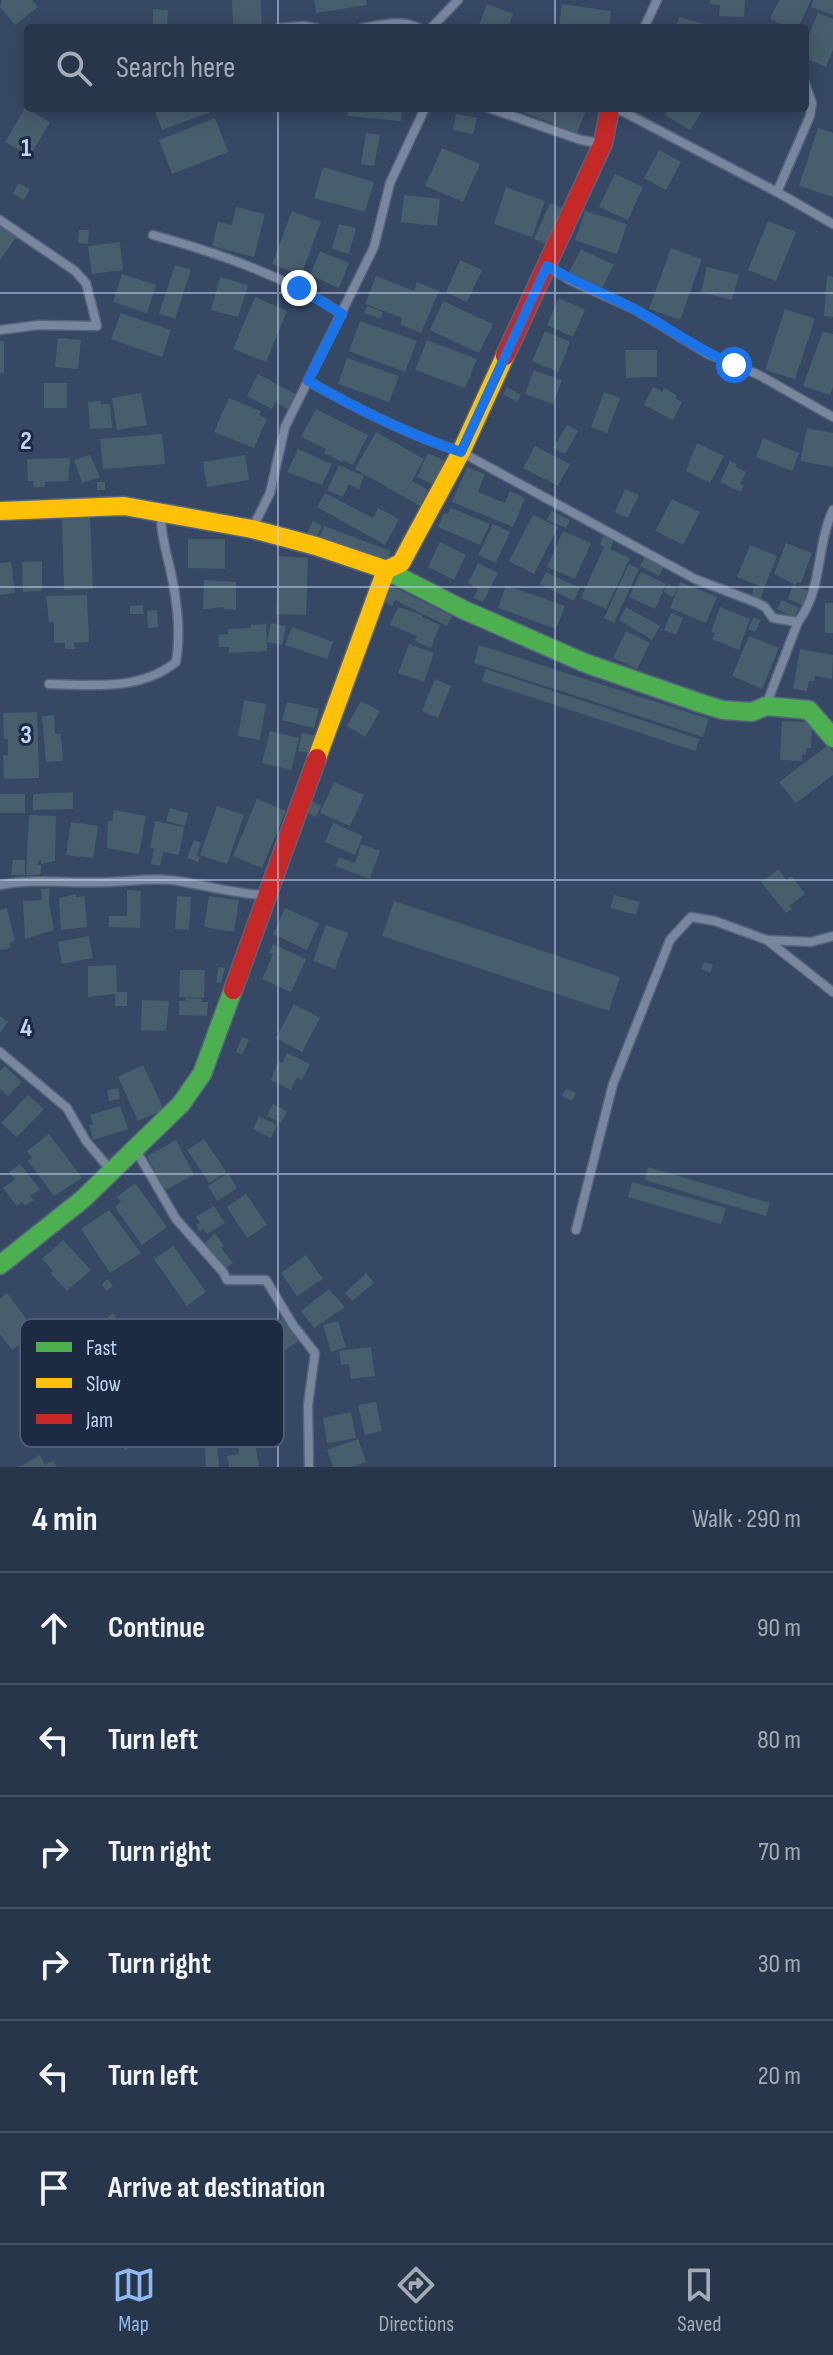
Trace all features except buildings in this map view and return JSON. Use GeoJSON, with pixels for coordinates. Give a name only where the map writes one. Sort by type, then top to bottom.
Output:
{"type":"FeatureCollection","features":[{"type":"Feature","properties":{"kind":"street"},"geometry":{"type":"LineString","coordinates":[[435,24],[458,0]]}},
{"type":"Feature","properties":{"kind":"street"},"geometry":{"type":"LineString","coordinates":[[646,24],[657,0]]}},
{"type":"Feature","properties":{"kind":"street"},"geometry":{"type":"LineString","coordinates":[[777,192],[810,116],[812,103],[809,94]]}},
{"type":"Feature","properties":{"kind":"street"},"geometry":{"type":"LineString","coordinates":[[252,529],[270,493],[285,427],[374,247],[390,183],[423,112]]}},
{"type":"Feature","properties":{"kind":"street"},"geometry":{"type":"LineString","coordinates":[[500,112],[581,140],[603,143]]}},
{"type":"Feature","properties":{"kind":"street"},"geometry":{"type":"LineString","coordinates":[[0,1265],[83,1199],[181,1104],[202,1074],[393,566],[461,452],[603,143],[611,112]]}},
{"type":"Feature","properties":{"kind":"street"},"geometry":{"type":"LineString","coordinates":[[620,112],[833,224]]}},
{"type":"Feature","properties":{"kind":"street"},"geometry":{"type":"LineString","coordinates":[[0,220],[75,271],[86,283],[97,326],[39,325],[0,330]]}},
{"type":"Feature","properties":{"kind":"street"},"geometry":{"type":"LineString","coordinates":[[153,235],[199,248],[288,284],[342,314]]}},
{"type":"Feature","properties":{"kind":"street"},"geometry":{"type":"LineString","coordinates":[[547,266],[636,310],[708,354],[759,375],[833,417]]}},
{"type":"Feature","properties":{"kind":"street"},"geometry":{"type":"LineString","coordinates":[[308,381],[424,440],[461,452],[695,579],[765,607],[773,618],[798,622]]}},
{"type":"Feature","properties":{"kind":"street"},"geometry":{"type":"LineString","coordinates":[[0,511],[124,506],[252,529],[393,566],[406,583],[585,663],[723,710],[752,712],[766,706],[809,710],[833,738]]}},
{"type":"Feature","properties":{"kind":"street"},"geometry":{"type":"LineString","coordinates":[[766,706],[798,622],[807,611],[833,510]]}},
{"type":"Feature","properties":{"kind":"street"},"geometry":{"type":"LineString","coordinates":[[49,684],[122,685],[155,675],[176,662],[179,649],[175,597],[161,535],[162,512]]}},
{"type":"Feature","properties":{"kind":"street"},"geometry":{"type":"LineString","coordinates":[[0,885],[65,880],[107,882],[157,879],[267,895]]}},
{"type":"Feature","properties":{"kind":"street"},"geometry":{"type":"LineString","coordinates":[[576,1230],[613,1084],[670,940],[691,917],[715,921],[767,940],[811,942],[833,936]]}},
{"type":"Feature","properties":{"kind":"street"},"geometry":{"type":"LineString","coordinates":[[767,940],[833,992]]}},
{"type":"Feature","properties":{"kind":"street"},"geometry":{"type":"LineString","coordinates":[[0,1052],[67,1108],[93,1151],[111,1170]]}},
{"type":"Feature","properties":{"kind":"street"},"geometry":{"type":"LineString","coordinates":[[135,1148],[176,1219],[227,1280],[266,1280],[293,1325],[315,1353],[308,1405],[309,1467]]}},
{"type":"Feature","properties":{"kind":"traffic: fast"},"geometry":{"type":"LineString","coordinates":[[384,569],[464,610],[585,663],[703,704],[723,710],[752,712],[766,706],[809,710],[833,738]]}},
{"type":"Feature","properties":{"kind":"traffic: fast"},"geometry":{"type":"LineString","coordinates":[[0,1265],[83,1199],[181,1104],[202,1074],[233,990]]}},
{"type":"Feature","properties":{"kind":"traffic: slow"},"geometry":{"type":"LineString","coordinates":[[317,758],[386,570],[401,563],[461,452],[505,356]]}},
{"type":"Feature","properties":{"kind":"traffic: slow"},"geometry":{"type":"LineString","coordinates":[[0,511],[124,506],[252,529],[384,569]]}},
{"type":"Feature","properties":{"kind":"traffic: jam"},"geometry":{"type":"LineString","coordinates":[[505,356],[603,143],[609,112]]}},
{"type":"Feature","properties":{"kind":"traffic: jam"},"geometry":{"type":"LineString","coordinates":[[233,990],[317,758]]}},
{"type":"Feature","properties":{"kind":"route"},"geometry":{"type":"LineString","coordinates":[[299,288],[342,314],[308,381],[424,440],[461,452],[547,266],[636,310],[708,354],[734,365]]}}]}
